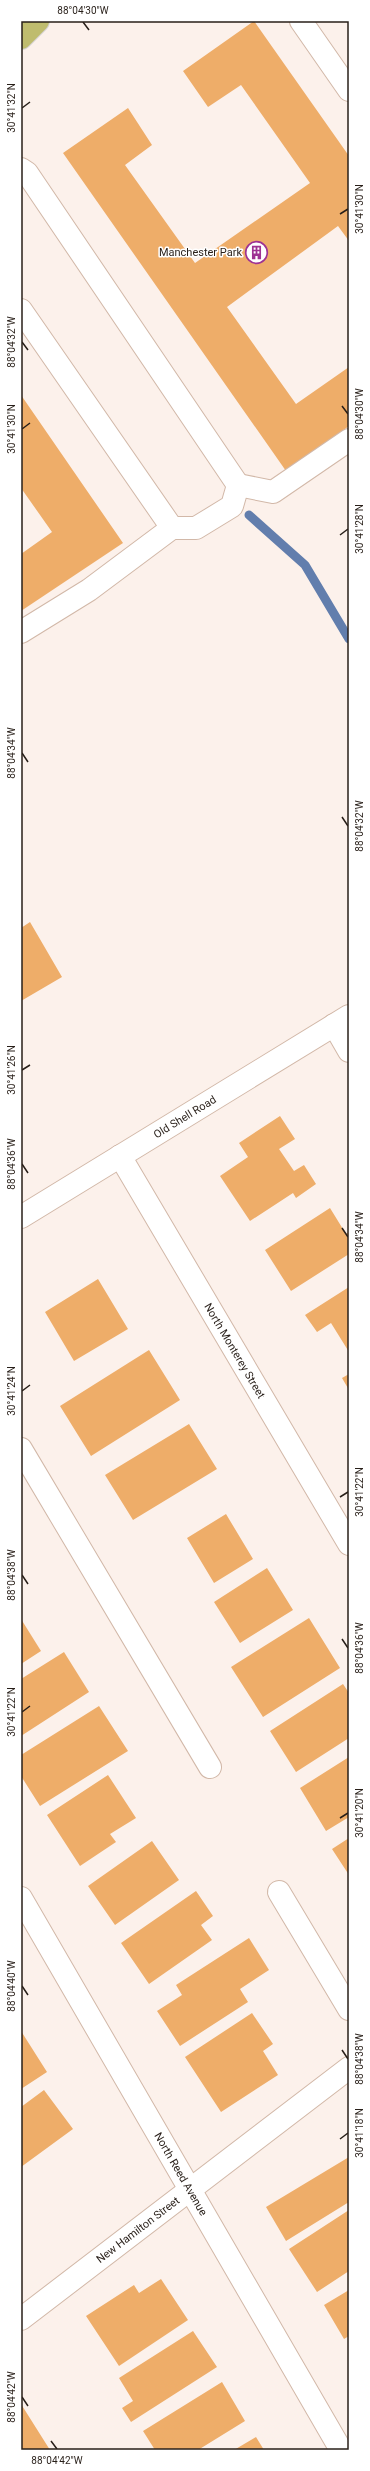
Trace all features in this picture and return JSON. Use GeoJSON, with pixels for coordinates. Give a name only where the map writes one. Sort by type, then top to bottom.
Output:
{"type":"FeatureCollection","features":[{"type":"Feature","properties":{"kind":"main road"},"geometry":{"type":"LineString","coordinates":[[21,38],[38,21]]}},
{"type":"Feature","properties":{"kind":"street"},"geometry":{"type":"LineString","coordinates":[[301,21],[349,90]]}},
{"type":"Feature","properties":{"kind":"street"},"geometry":{"type":"LineString","coordinates":[[21,169],[27,173],[238,485],[273,492],[349,440]]}},
{"type":"Feature","properties":{"kind":"street"},"geometry":{"type":"LineString","coordinates":[[21,310],[172,528]]}},
{"type":"Feature","properties":{"kind":"street"},"geometry":{"type":"LineString","coordinates":[[21,632],[89,590],[172,528],[196,528],[232,506],[238,485]]}},
{"type":"Feature","properties":{"kind":"street"},"geometry":{"type":"LineString","coordinates":[[342,1020],[349,1051]]}},
{"type":"Feature","properties":{"kind":"street","name":"Old Shell Road"},"geometry":{"type":"LineString","coordinates":[[21,1217],[342,1020]]}},
{"type":"Feature","properties":{"kind":"street","name":"North Monterey Street"},"geometry":{"type":"LineString","coordinates":[[120,1156],[349,1544]]}},
{"type":"Feature","properties":{"kind":"street"},"geometry":{"type":"LineString","coordinates":[[21,1449],[210,1767]]}},
{"type":"Feature","properties":{"kind":"street"},"geometry":{"type":"LineString","coordinates":[[278,1892],[349,2009]]}},
{"type":"Feature","properties":{"kind":"street","name":"North Reed Avenue"},"geometry":{"type":"LineString","coordinates":[[21,1898],[341,2450]]}},
{"type":"Feature","properties":{"kind":"street","name":"New Hamilton Street"},"geometry":{"type":"LineString","coordinates":[[21,2319],[349,2068]]}},
{"type":"Feature","properties":{"kind":"building","name":"Manchester Park"},"geometry":{"type":"Polygon","coordinates":[[[254,21],[349,156],[349,241],[338,226],[227,307],[296,404],[349,367],[349,426],[286,471],[63,153],[128,108],[152,145],[125,165],[195,263],[310,183],[241,85],[208,107],[183,71],[254,21]]]}},
{"type":"Feature","properties":{"kind":"building"},"geometry":{"type":"Polygon","coordinates":[[[21,395],[123,543],[21,611],[21,554],[52,532],[21,488],[21,395]]]}},
{"type":"Feature","properties":{"kind":"building"},"geometry":{"type":"Polygon","coordinates":[[[30,922],[62,977],[21,1001],[21,928],[30,922]]]}},
{"type":"Feature","properties":{"kind":"building"},"geometry":{"type":"Polygon","coordinates":[[[280,1116],[295,1139],[279,1149],[294,1171],[304,1165],[316,1184],[296,1198],[293,1193],[250,1221],[220,1176],[248,1157],[239,1143],[280,1116]]]}},
{"type":"Feature","properties":{"kind":"building"},"geometry":{"type":"Polygon","coordinates":[[[330,1208],[346,1234],[349,1232],[349,1254],[291,1291],[265,1250],[330,1208]]]}},
{"type":"Feature","properties":{"kind":"building"},"geometry":{"type":"Polygon","coordinates":[[[98,1279],[128,1329],[74,1361],[45,1312],[98,1279]]]}},
{"type":"Feature","properties":{"kind":"building"},"geometry":{"type":"Polygon","coordinates":[[[349,1287],[349,1352],[331,1323],[317,1332],[305,1315],[349,1287]]]}},
{"type":"Feature","properties":{"kind":"building"},"geometry":{"type":"Polygon","coordinates":[[[149,1350],[180,1400],[91,1456],[60,1406],[149,1350]]]}},
{"type":"Feature","properties":{"kind":"building"},"geometry":{"type":"Polygon","coordinates":[[[349,1374],[349,1390],[342,1378],[349,1374]]]}},
{"type":"Feature","properties":{"kind":"building"},"geometry":{"type":"Polygon","coordinates":[[[189,1424],[217,1469],[133,1520],[105,1475],[189,1424]]]}},
{"type":"Feature","properties":{"kind":"building"},"geometry":{"type":"Polygon","coordinates":[[[226,1514],[253,1559],[214,1583],[187,1538],[226,1514]]]}},
{"type":"Feature","properties":{"kind":"building"},"geometry":{"type":"Polygon","coordinates":[[[267,1568],[293,1610],[240,1643],[214,1602],[267,1568]]]}},
{"type":"Feature","properties":{"kind":"building"},"geometry":{"type":"Polygon","coordinates":[[[309,1618],[340,1668],[263,1717],[231,1667],[309,1618]]]}},
{"type":"Feature","properties":{"kind":"building"},"geometry":{"type":"Polygon","coordinates":[[[21,1619],[41,1651],[21,1664],[21,1619]]]}},
{"type":"Feature","properties":{"kind":"building"},"geometry":{"type":"Polygon","coordinates":[[[64,1652],[89,1692],[21,1736],[21,1679],[64,1652]]]}},
{"type":"Feature","properties":{"kind":"building"},"geometry":{"type":"Polygon","coordinates":[[[343,1684],[349,1693],[349,1738],[296,1772],[270,1731],[343,1684]]]}},
{"type":"Feature","properties":{"kind":"building"},"geometry":{"type":"Polygon","coordinates":[[[99,1706],[128,1751],[40,1806],[21,1776],[21,1755],[99,1706]]]}},
{"type":"Feature","properties":{"kind":"building"},"geometry":{"type":"Polygon","coordinates":[[[349,1757],[349,1817],[326,1831],[300,1788],[349,1757]]]}},
{"type":"Feature","properties":{"kind":"building"},"geometry":{"type":"Polygon","coordinates":[[[108,1775],[136,1818],[110,1834],[116,1842],[80,1866],[47,1815],[108,1775]]]}},
{"type":"Feature","properties":{"kind":"building"},"geometry":{"type":"Polygon","coordinates":[[[349,1838],[349,1875],[332,1849],[349,1838]]]}},
{"type":"Feature","properties":{"kind":"building"},"geometry":{"type":"Polygon","coordinates":[[[152,1841],[179,1880],[115,1925],[88,1886],[152,1841]]]}},
{"type":"Feature","properties":{"kind":"building"},"geometry":{"type":"Polygon","coordinates":[[[196,1891],[213,1916],[201,1925],[212,1940],[149,1984],[121,1943],[196,1891]]]}},
{"type":"Feature","properties":{"kind":"building"},"geometry":{"type":"Polygon","coordinates":[[[249,1938],[269,1970],[240,1989],[248,2002],[180,2046],[157,2011],[182,1995],[176,1985],[249,1938]]]}},
{"type":"Feature","properties":{"kind":"building"},"geometry":{"type":"Polygon","coordinates":[[[252,2013],[273,2044],[263,2051],[278,2075],[221,2112],[185,2057],[252,2013]]]}},
{"type":"Feature","properties":{"kind":"building"},"geometry":{"type":"Polygon","coordinates":[[[21,2031],[47,2072],[21,2089],[21,2031]]]}},
{"type":"Feature","properties":{"kind":"building"},"geometry":{"type":"Polygon","coordinates":[[[44,2090],[73,2129],[21,2167],[21,2107],[44,2090]]]}},
{"type":"Feature","properties":{"kind":"building"},"geometry":{"type":"Polygon","coordinates":[[[349,2157],[349,2202],[286,2241],[266,2207],[349,2157]]]}},
{"type":"Feature","properties":{"kind":"building"},"geometry":{"type":"Polygon","coordinates":[[[349,2210],[349,2271],[317,2292],[289,2249],[349,2210]]]}},
{"type":"Feature","properties":{"kind":"building"},"geometry":{"type":"Polygon","coordinates":[[[161,2279],[188,2320],[119,2366],[86,2316],[134,2285],[139,2293],[161,2279]]]}},
{"type":"Feature","properties":{"kind":"building"},"geometry":{"type":"Polygon","coordinates":[[[349,2290],[349,2336],[344,2339],[324,2305],[349,2290]]]}},
{"type":"Feature","properties":{"kind":"building"},"geometry":{"type":"Polygon","coordinates":[[[193,2331],[217,2367],[131,2422],[122,2408],[133,2401],[119,2378],[193,2331]]]}},
{"type":"Feature","properties":{"kind":"building"},"geometry":{"type":"Polygon","coordinates":[[[222,2382],[245,2421],[198,2450],[155,2450],[143,2431],[222,2382]]]}},
{"type":"Feature","properties":{"kind":"building"},"geometry":{"type":"Polygon","coordinates":[[[21,2404],[50,2450],[21,2450],[21,2404]]]}},
{"type":"Feature","properties":{"kind":"building"},"geometry":{"type":"Polygon","coordinates":[[[256,2437],[264,2450],[234,2450],[256,2437]]]}},
{"type":"Feature","properties":{"kind":"waterway"},"geometry":{"type":"LineString","coordinates":[[249,515],[305,565],[349,639]]}},
{"type":"Feature","properties":{"kind":"place","name":"Manchester Park"},"geometry":{"type":"Point","coordinates":[257,252]}}]}
